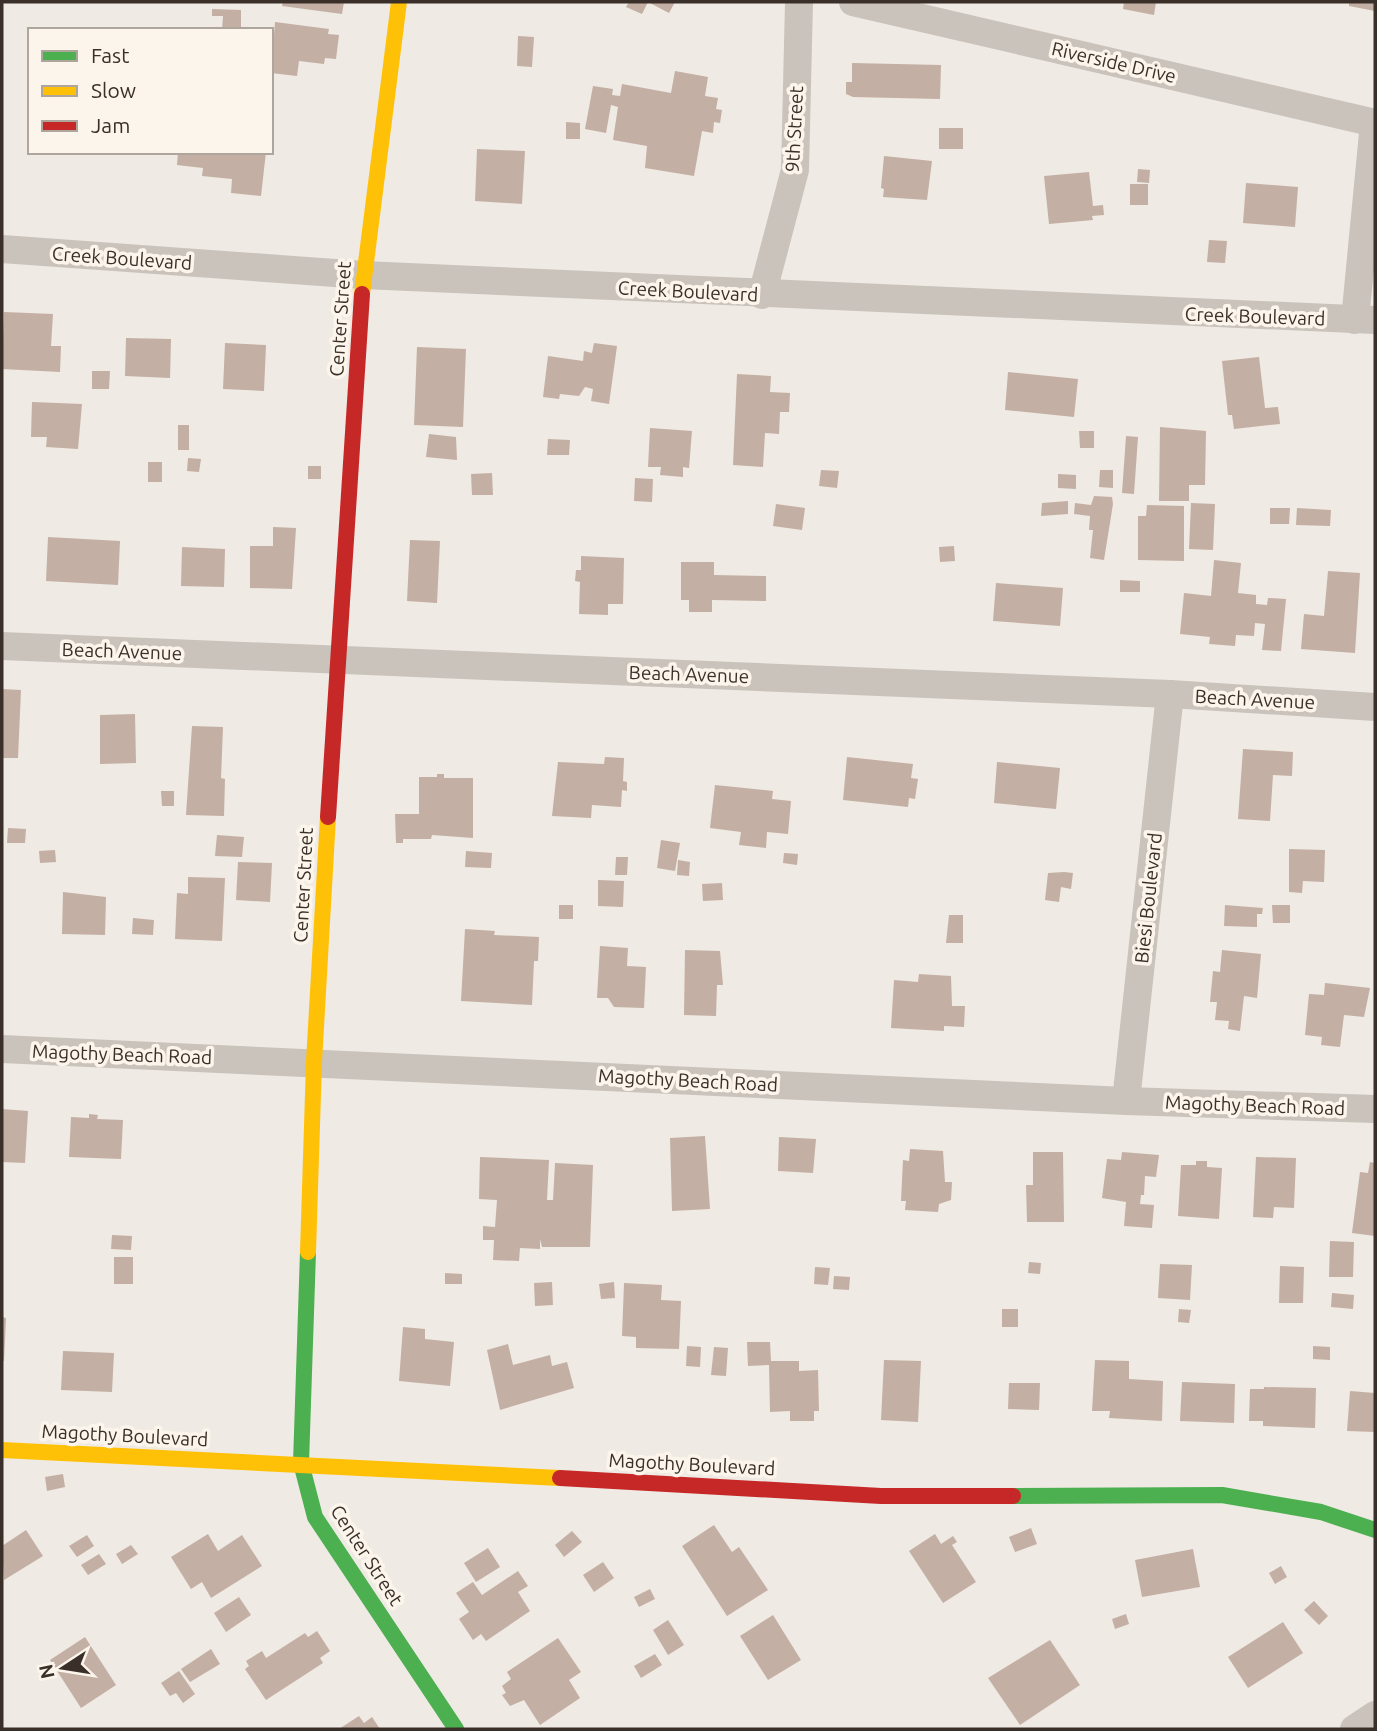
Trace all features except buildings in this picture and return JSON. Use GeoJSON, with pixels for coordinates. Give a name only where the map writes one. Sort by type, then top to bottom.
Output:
{"type":"FeatureCollection","features":[{"type":"Feature","properties":{"kind":"street","name":"Center Street"},"geometry":{"type":"LineString","coordinates":[[399,2],[363,275],[337,659],[314,1062],[301,1463],[315,1517],[456,1729]]}},
{"type":"Feature","properties":{"kind":"street","name":"9th Street"},"geometry":{"type":"LineString","coordinates":[[762,295],[794,170],[799,2]]}},
{"type":"Feature","properties":{"kind":"street","name":"Riverside Drive"},"geometry":{"type":"LineString","coordinates":[[853,2],[1375,123]]}},
{"type":"Feature","properties":{"kind":"street"},"geometry":{"type":"LineString","coordinates":[[1365,320],[1375,123]]}},
{"type":"Feature","properties":{"kind":"street","name":"Creek Boulevard"},"geometry":{"type":"LineString","coordinates":[[2,248],[363,275],[1365,320]]}},
{"type":"Feature","properties":{"kind":"street","name":"Beach Avenue"},"geometry":{"type":"LineString","coordinates":[[2,646],[1170,694],[1375,707]]}},
{"type":"Feature","properties":{"kind":"street","name":"Biesi Boulevard"},"geometry":{"type":"LineString","coordinates":[[1126,1101],[1170,694]]}},
{"type":"Feature","properties":{"kind":"street","name":"Magothy Beach Road"},"geometry":{"type":"LineString","coordinates":[[2,1049],[1126,1101],[1375,1109]]}},
{"type":"Feature","properties":{"kind":"street","name":"Magothy Boulevard"},"geometry":{"type":"LineString","coordinates":[[2,1450],[301,1463],[881,1496],[1222,1495],[1321,1512],[1375,1530]]}},
{"type":"Feature","properties":{"kind":"street"},"geometry":{"type":"LineString","coordinates":[[1354,1729],[1375,1715]]}},
{"type":"Feature","properties":{"kind":"traffic: fast"},"geometry":{"type":"LineString","coordinates":[[308,1252],[301,1463],[315,1517],[456,1729]]}},
{"type":"Feature","properties":{"kind":"traffic: fast"},"geometry":{"type":"LineString","coordinates":[[1013,1496],[1222,1495],[1321,1512],[1375,1530]]}},
{"type":"Feature","properties":{"kind":"traffic: slow"},"geometry":{"type":"LineString","coordinates":[[362,294],[399,2]]}},
{"type":"Feature","properties":{"kind":"traffic: slow"},"geometry":{"type":"LineString","coordinates":[[308,1252],[314,1062],[328,817]]}},
{"type":"Feature","properties":{"kind":"traffic: slow"},"geometry":{"type":"LineString","coordinates":[[2,1450],[560,1478]]}},
{"type":"Feature","properties":{"kind":"traffic: jam"},"geometry":{"type":"LineString","coordinates":[[328,817],[362,294]]}},
{"type":"Feature","properties":{"kind":"traffic: jam"},"geometry":{"type":"LineString","coordinates":[[560,1478],[881,1496],[1013,1496]]}}]}
